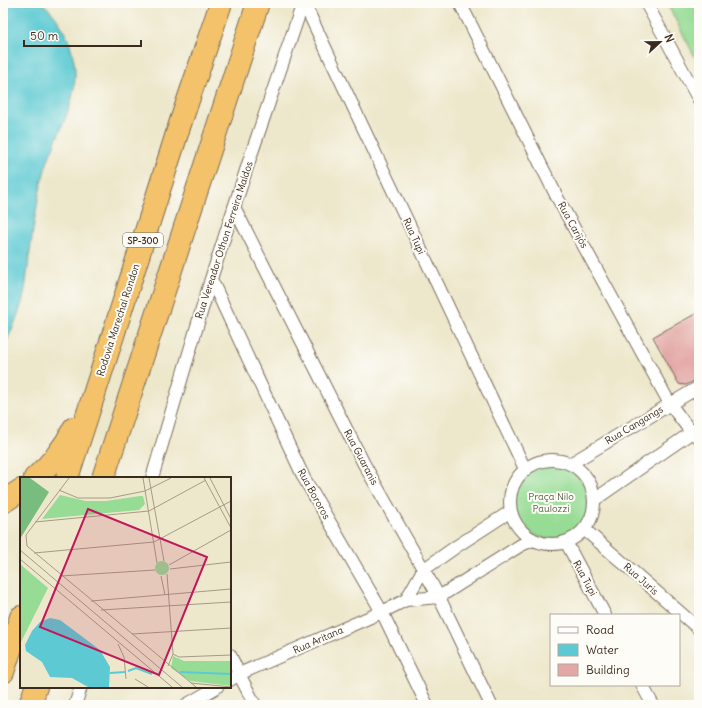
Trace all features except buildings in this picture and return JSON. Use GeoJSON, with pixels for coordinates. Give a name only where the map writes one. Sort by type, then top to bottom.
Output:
{"type":"FeatureCollection","features":[{"type":"Feature","properties":{"kind":"highway","name":"Rodovia Marechal Rondon"},"geometry":{"type":"LineString","coordinates":[[67,477],[180,124],[221,3]]}},
{"type":"Feature","properties":{"kind":"highway","name":"SP-300"},"geometry":{"type":"LineString","coordinates":[[103,477],[258,3]]}},
{"type":"Feature","properties":{"kind":"highway"},"geometry":{"type":"LineString","coordinates":[[36,477],[45,470],[61,450],[72,431],[109,348]]}},
{"type":"Feature","properties":{"kind":"highway"},"geometry":{"type":"LineString","coordinates":[[3,502],[20,491]]}},
{"type":"Feature","properties":{"kind":"highway"},"geometry":{"type":"LineString","coordinates":[[3,672],[20,620]]}},
{"type":"Feature","properties":{"kind":"highway"},"geometry":{"type":"LineString","coordinates":[[30,705],[36,688]]}},
{"type":"Feature","properties":{"kind":"street","name":"Rua Vereador Othon Ferreira Maldos"},"geometry":{"type":"LineString","coordinates":[[152,477],[211,279],[303,3]]}},
{"type":"Feature","properties":{"kind":"street","name":"Rua Tupi"},"geometry":{"type":"LineString","coordinates":[[303,3],[525,469]]}},
{"type":"Feature","properties":{"kind":"street","name":"Rua Carijós"},"geometry":{"type":"LineString","coordinates":[[460,3],[557,197],[670,404],[696,433]]}},
{"type":"Feature","properties":{"kind":"street"},"geometry":{"type":"LineString","coordinates":[[646,3],[699,100]]}},
{"type":"Feature","properties":{"kind":"street","name":"Rua Guaranis"},"geometry":{"type":"LineString","coordinates":[[234,207],[364,464],[439,597],[491,705]]}},
{"type":"Feature","properties":{"kind":"street","name":"Rua Bororos"},"geometry":{"type":"LineString","coordinates":[[211,279],[304,478],[382,612],[428,705]]}},
{"type":"Feature","properties":{"kind":"street","name":"Rua Cangangs"},"geometry":{"type":"LineString","coordinates":[[570,464],[699,387]]}},
{"type":"Feature","properties":{"kind":"street"},"geometry":{"type":"LineString","coordinates":[[594,500],[696,433]]}},
{"type":"Feature","properties":{"kind":"street"},"geometry":{"type":"LineString","coordinates":[[547,460],[558,460],[570,464],[579,470],[586,478],[592,489],[594,500],[590,520],[576,537],[566,542],[544,544],[533,540],[523,533],[515,523],[511,511],[510,498],[512,487],[517,477],[525,469],[535,463],[547,460]]}},
{"type":"Feature","properties":{"kind":"street"},"geometry":{"type":"LineString","coordinates":[[406,600],[423,570],[456,546],[511,511]]}},
{"type":"Feature","properties":{"kind":"street","name":"Rua Juris"},"geometry":{"type":"LineString","coordinates":[[584,529],[699,629]]}},
{"type":"Feature","properties":{"kind":"street","name":"Rua Aritana"},"geometry":{"type":"LineString","coordinates":[[234,677],[406,600],[439,597],[521,545],[533,540]]}},
{"type":"Feature","properties":{"kind":"street","name":"Rua Tupi"},"geometry":{"type":"LineString","coordinates":[[566,542],[604,614]]}},
{"type":"Feature","properties":{"kind":"street"},"geometry":{"type":"LineString","coordinates":[[231,660],[234,677],[255,705]]}},
{"type":"Feature","properties":{"kind":"street"},"geometry":{"type":"LineString","coordinates":[[643,686],[653,705]]}},
{"type":"Feature","properties":{"kind":"street"},"geometry":{"type":"LineString","coordinates":[[75,705],[81,688]]}},
{"type":"Feature","properties":{"kind":"street"},"geometry":{"type":"LineString","coordinates":[[186,705],[215,688]]}},
{"type":"Feature","properties":{"kind":"green space"},"geometry":{"type":"Polygon","coordinates":[[[667,3],[699,3],[699,65],[667,3]]]}},
{"type":"Feature","properties":{"kind":"green space","name":"Praça Nilo Paulozzi"},"geometry":{"type":"Polygon","coordinates":[[[551,465],[565,468],[577,476],[585,488],[588,502],[585,516],[577,528],[565,536],[551,539],[537,536],[525,528],[517,516],[514,502],[517,488],[525,476],[537,468],[551,465]]]}},
{"type":"Feature","properties":{"kind":"water"},"geometry":{"type":"Polygon","coordinates":[[[3,3],[42,3],[55,17],[66,34],[72,53],[75,72],[72,99],[44,173],[36,212],[25,290],[21,306],[3,350],[3,3]]]}}]}
